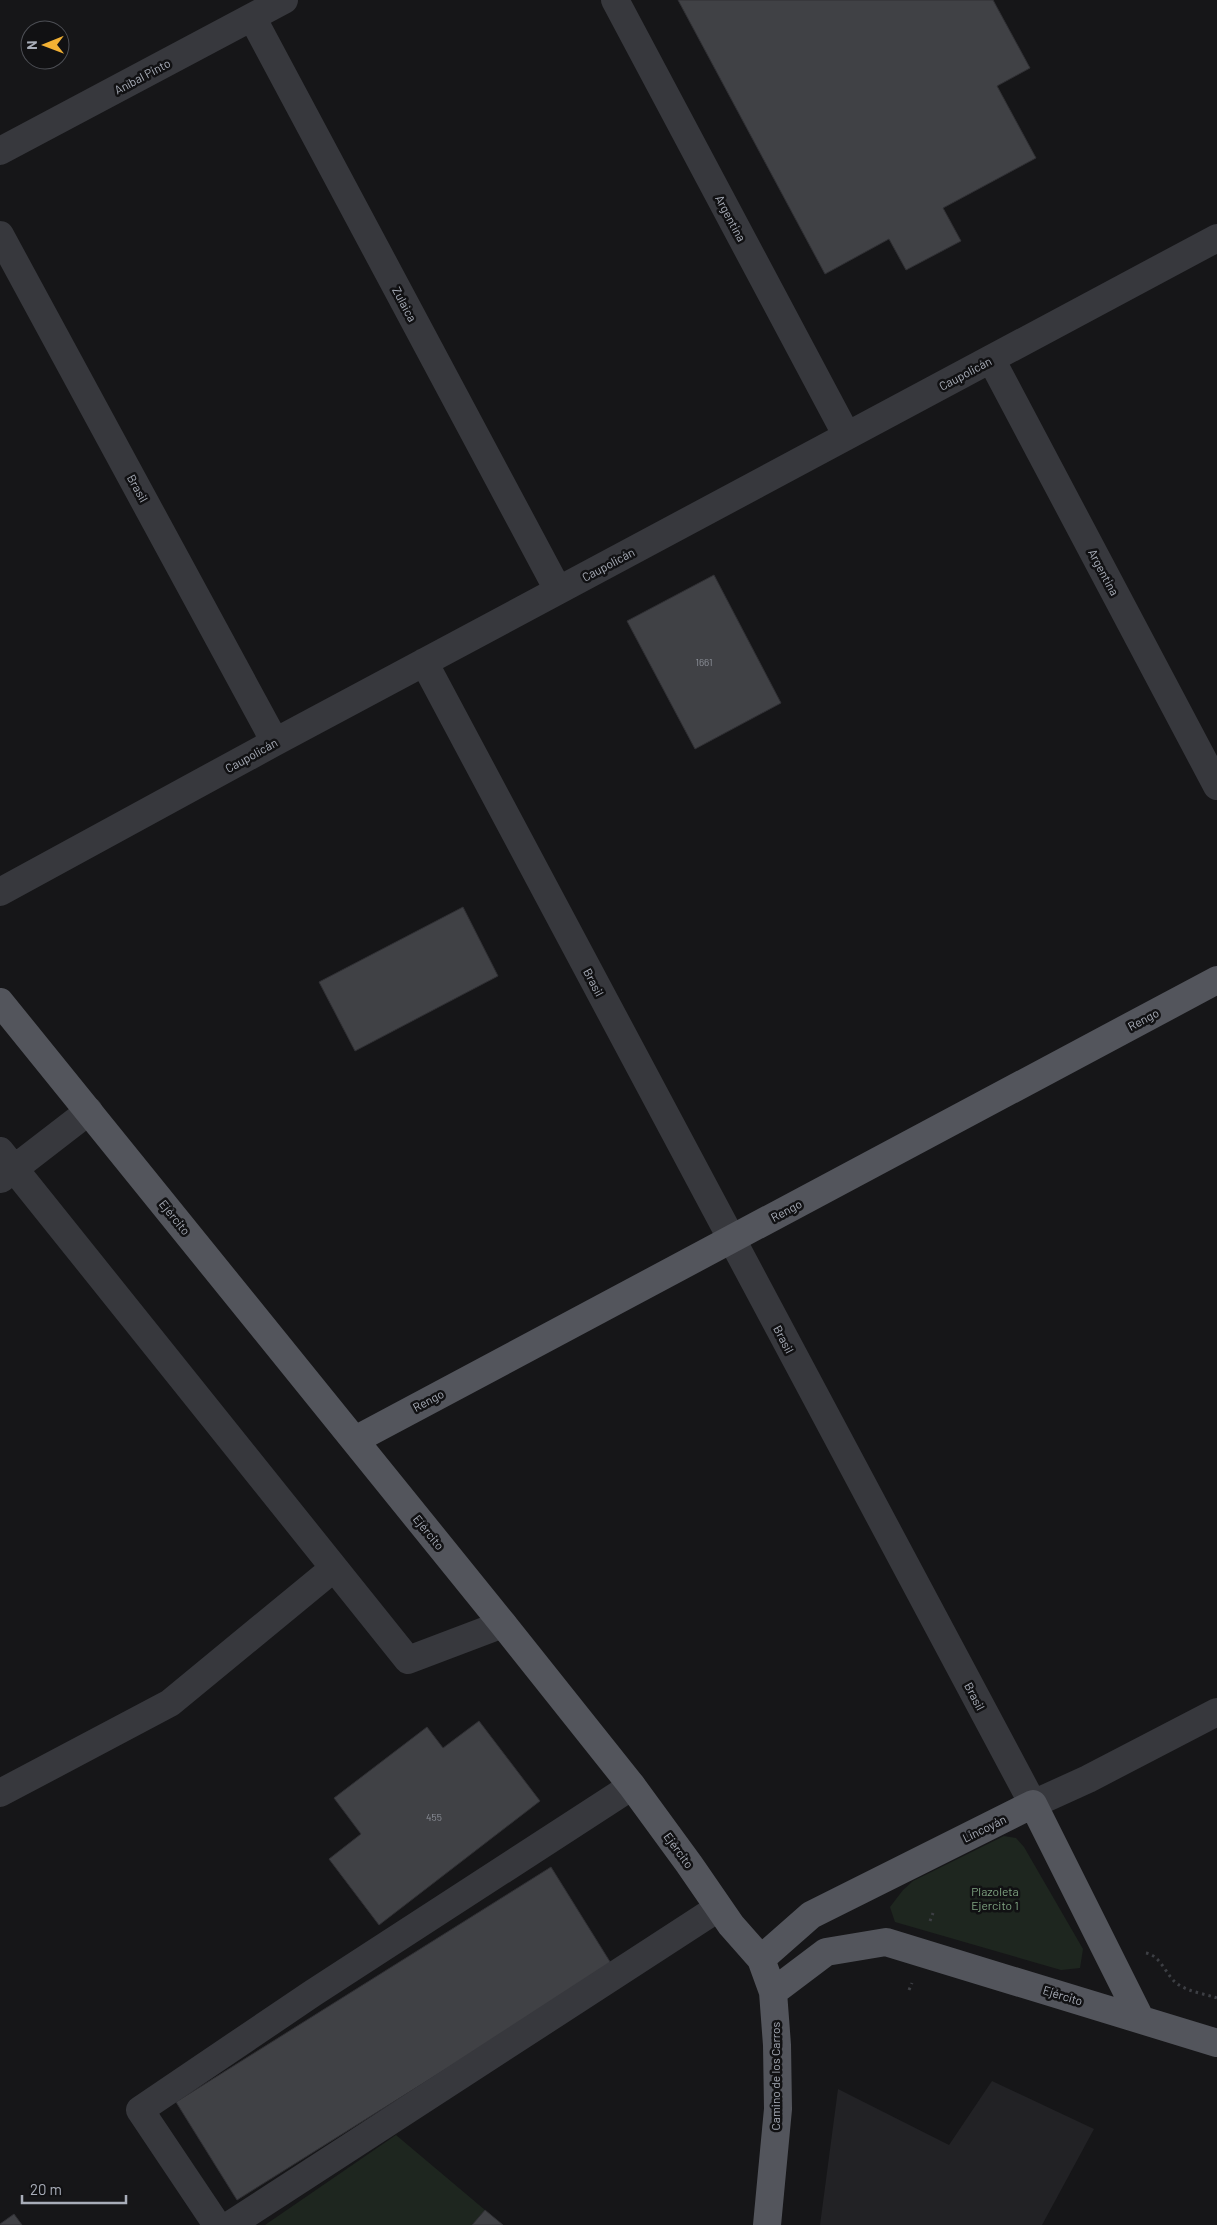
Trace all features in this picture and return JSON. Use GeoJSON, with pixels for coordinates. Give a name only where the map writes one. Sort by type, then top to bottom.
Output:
{"type":"FeatureCollection","features":[{"type":"Feature","properties":{"kind":"main road","name":"Rengo"},"geometry":{"type":"LineString","coordinates":[[355,1440],[1217,980]]}},
{"type":"Feature","properties":{"kind":"main road","name":"Ejército"},"geometry":{"type":"LineString","coordinates":[[0,1002],[632,1786],[689,1864],[718,1908],[761,1959]]}},
{"type":"Feature","properties":{"kind":"main road","name":"Lincoyán"},"geometry":{"type":"LineString","coordinates":[[761,1959],[810,1915],[1033,1804]]}},
{"type":"Feature","properties":{"kind":"main road","name":"Brasil"},"geometry":{"type":"LineString","coordinates":[[1033,1804],[1140,2018]]}},
{"type":"Feature","properties":{"kind":"main road","name":"Ejército"},"geometry":{"type":"LineString","coordinates":[[773,1992],[826,1952],[886,1942],[1217,2043]]}},
{"type":"Feature","properties":{"kind":"main road","name":"Camino de los Carros"},"geometry":{"type":"LineString","coordinates":[[761,1959],[773,1992],[776,2018],[778,2109],[767,2225]]}},
{"type":"Feature","properties":{"kind":"street","name":"Aníbal Pinto"},"geometry":{"type":"LineString","coordinates":[[0,151],[284,0]]}},
{"type":"Feature","properties":{"kind":"street","name":"Argentina"},"geometry":{"type":"LineString","coordinates":[[614,0],[847,436]]}},
{"type":"Feature","properties":{"kind":"street","name":"Zulaica"},"geometry":{"type":"LineString","coordinates":[[252,17],[558,590]]}},
{"type":"Feature","properties":{"kind":"street","name":"Brasil"},"geometry":{"type":"LineString","coordinates":[[0,235],[275,742]]}},
{"type":"Feature","properties":{"kind":"street","name":"Caupolicán"},"geometry":{"type":"LineString","coordinates":[[0,892],[275,742],[1217,238]]}},
{"type":"Feature","properties":{"kind":"street","name":"Argentina"},"geometry":{"type":"LineString","coordinates":[[991,359],[1217,786]]}},
{"type":"Feature","properties":{"kind":"street","name":"Brasil"},"geometry":{"type":"LineString","coordinates":[[424,662],[1033,1804]]}},
{"type":"Feature","properties":{"kind":"street"},"geometry":{"type":"LineString","coordinates":[[89,1111],[5,1167],[408,1660],[503,1624]]}},
{"type":"Feature","properties":{"kind":"street"},"geometry":{"type":"LineString","coordinates":[[0,1793],[170,1703],[334,1568]]}},
{"type":"Feature","properties":{"kind":"street","name":"Lincoyán"},"geometry":{"type":"LineString","coordinates":[[1033,1804],[1088,1779],[1217,1712]]}},
{"type":"Feature","properties":{"kind":"street"},"geometry":{"type":"LineString","coordinates":[[217,2225],[140,2110],[313,1993],[632,1786]]}},
{"type":"Feature","properties":{"kind":"street"},"geometry":{"type":"LineString","coordinates":[[230,2225],[718,1908]]}},
{"type":"Feature","properties":{"kind":"path"},"geometry":{"type":"LineString","coordinates":[[1146,1953],[1156,1958],[1172,1980],[1179,1985],[1217,1998]]}},
{"type":"Feature","properties":{"kind":"shaded area"},"geometry":{"type":"Polygon","coordinates":[[[992,2081],[1094,2129],[1042,2225],[820,2225],[838,2089],[949,2145],[992,2081]]]}},
{"type":"Feature","properties":{"kind":"green space","name":"Plazoleta Ejercito 1"},"geometry":{"type":"Polygon","coordinates":[[[1004,1836],[1016,1838],[1024,1847],[1083,1949],[1080,1968],[1061,1970],[895,1922],[890,1907],[903,1890],[913,1881],[1004,1836]]]}},
{"type":"Feature","properties":{"kind":"green space"},"geometry":{"type":"Polygon","coordinates":[[[396,2135],[485,2210],[472,2225],[265,2225],[396,2135]]]}},
{"type":"Feature","properties":{"kind":"building"},"geometry":{"type":"Polygon","coordinates":[[[678,0],[993,0],[1030,68],[997,86],[1036,158],[943,208],[961,241],[906,270],[889,239],[825,274],[678,0]]]}},
{"type":"Feature","properties":{"kind":"building"},"geometry":{"type":"Polygon","coordinates":[[[714,575],[781,703],[695,749],[627,621],[714,575]]]}},
{"type":"Feature","properties":{"kind":"building"},"geometry":{"type":"Polygon","coordinates":[[[463,907],[498,976],[355,1051],[319,982],[463,907]]]}},
{"type":"Feature","properties":{"kind":"building"},"geometry":{"type":"Polygon","coordinates":[[[479,1721],[540,1801],[379,1925],[329,1859],[361,1834],[334,1798],[427,1727],[443,1748],[479,1721]]]}},
{"type":"Feature","properties":{"kind":"building"},"geometry":{"type":"Polygon","coordinates":[[[551,1867],[612,1965],[237,2200],[176,2102],[551,1867]]]}},
{"type":"Feature","properties":{"kind":"building"},"geometry":{"type":"Polygon","coordinates":[[[485,2210],[503,2225],[472,2225],[485,2210]]]}},
{"type":"Feature","properties":{"kind":"building"},"geometry":{"type":"Polygon","coordinates":[[[14,2214],[22,2225],[0,2225],[0,2224],[14,2214]]]}}]}
